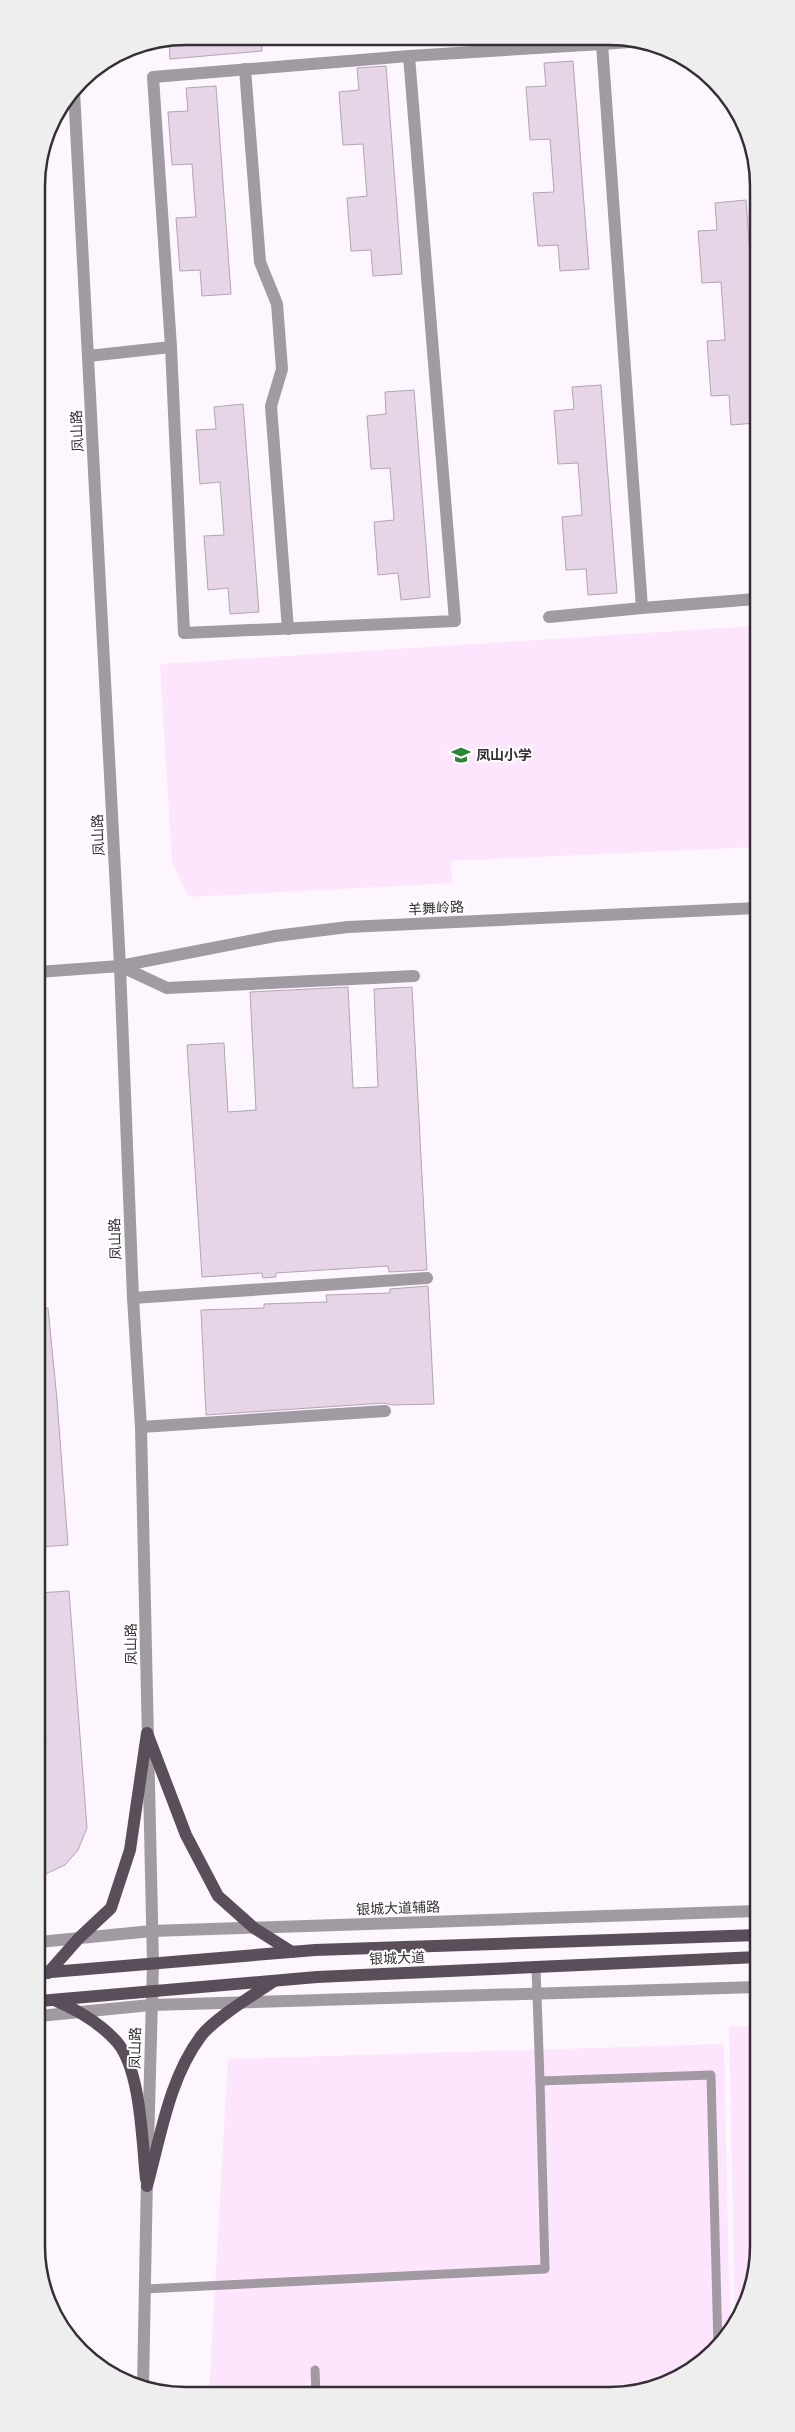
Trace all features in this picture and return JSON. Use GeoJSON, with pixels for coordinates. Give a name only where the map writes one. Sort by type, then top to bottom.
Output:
{"type":"FeatureCollection","features":[{"type":"Feature","properties":{"kind":"main road"},"geometry":{"type":"LineString","coordinates":[[147,1732],[186,1835],[218,1896],[254,1928],[292,1952]]}},
{"type":"Feature","properties":{"kind":"main road"},"geometry":{"type":"LineString","coordinates":[[45,1971],[111,1908],[130,1850],[147,1732]]}},
{"type":"Feature","properties":{"kind":"main road","name":"银城大道"},"geometry":{"type":"LineString","coordinates":[[45,1973],[292,1952],[750,1935]]}},
{"type":"Feature","properties":{"kind":"main road","name":"银城大道"},"geometry":{"type":"LineString","coordinates":[[45,2000],[276,1980],[750,1958]]}},
{"type":"Feature","properties":{"kind":"main road"},"geometry":{"type":"LineString","coordinates":[[147,2186],[176,2077],[202,2035],[242,2002],[276,1980]]}},
{"type":"Feature","properties":{"kind":"main road"},"geometry":{"type":"LineString","coordinates":[[52,1999],[82,2012],[118,2043],[136,2081],[147,2186]]}},
{"type":"Feature","properties":{"kind":"street"},"geometry":{"type":"LineString","coordinates":[[409,56],[456,621],[184,633],[171,347],[154,77],[409,56],[586,45]]}},
{"type":"Feature","properties":{"kind":"street"},"geometry":{"type":"LineString","coordinates":[[602,45],[642,608]]}},
{"type":"Feature","properties":{"kind":"street"},"geometry":{"type":"LineString","coordinates":[[245,69],[260,262],[277,304],[282,369],[271,406],[288,629]]}},
{"type":"Feature","properties":{"kind":"street","name":"凤山路"},"geometry":{"type":"LineString","coordinates":[[74,99],[120,966],[133,1298],[141,1427],[153,1963],[150,2005],[142,2380]]}},
{"type":"Feature","properties":{"kind":"street"},"geometry":{"type":"LineString","coordinates":[[88,356],[171,347]]}},
{"type":"Feature","properties":{"kind":"street"},"geometry":{"type":"LineString","coordinates":[[548,616],[750,599]]}},
{"type":"Feature","properties":{"kind":"street","name":"羊舞岭路"},"geometry":{"type":"LineString","coordinates":[[45,971],[120,966],[275,936],[348,927],[750,908]]}},
{"type":"Feature","properties":{"kind":"street"},"geometry":{"type":"LineString","coordinates":[[120,966],[167,988],[414,976]]}},
{"type":"Feature","properties":{"kind":"street"},"geometry":{"type":"LineString","coordinates":[[133,1298],[428,1278]]}},
{"type":"Feature","properties":{"kind":"street"},"geometry":{"type":"LineString","coordinates":[[141,1427],[385,1411]]}},
{"type":"Feature","properties":{"kind":"street","name":"银城大道辅路"},"geometry":{"type":"LineString","coordinates":[[45,1941],[152,1931],[750,1911]]}},
{"type":"Feature","properties":{"kind":"street"},"geometry":{"type":"LineString","coordinates":[[45,2015],[150,2005],[750,1987]]}},
{"type":"Feature","properties":{"kind":"lane"},"geometry":{"type":"LineString","coordinates":[[144,2289],[545,2269],[536,1967]]}},
{"type":"Feature","properties":{"kind":"lane"},"geometry":{"type":"LineString","coordinates":[[540,2081],[712,2075],[718,2336]]}},
{"type":"Feature","properties":{"kind":"lane"},"geometry":{"type":"LineString","coordinates":[[315,2370],[316,2387]]}},
{"type":"Feature","properties":{"kind":"shaded area","name":"凤山小学"},"geometry":{"type":"Polygon","coordinates":[[[750,626],[750,847],[450,861],[453,883],[189,897],[172,862],[160,664],[750,626]]]}},
{"type":"Feature","properties":{"kind":"shaded area"},"geometry":{"type":"Polygon","coordinates":[[[750,2026],[750,2255],[743,2291],[735,2309],[729,2027],[750,2026]]]}},
{"type":"Feature","properties":{"kind":"shaded area"},"geometry":{"type":"Polygon","coordinates":[[[724,2044],[730,2318],[709,2346],[680,2368],[645,2382],[618,2387],[209,2387],[228,2059],[724,2044]]]}},
{"type":"Feature","properties":{"kind":"building"},"geometry":{"type":"Polygon","coordinates":[[[262,45],[262,51],[170,59],[169,46],[262,45]]]}},
{"type":"Feature","properties":{"kind":"building"},"geometry":{"type":"Polygon","coordinates":[[[573,61],[589,269],[560,271],[558,245],[538,246],[533,193],[554,192],[550,139],[530,140],[526,87],[546,86],[544,63],[573,61]]]}},
{"type":"Feature","properties":{"kind":"building"},"geometry":{"type":"Polygon","coordinates":[[[386,66],[402,274],[373,276],[371,250],[351,251],[347,198],[367,196],[363,144],[343,145],[339,92],[359,90],[357,68],[386,66]]]}},
{"type":"Feature","properties":{"kind":"building"},"geometry":{"type":"Polygon","coordinates":[[[216,86],[231,294],[202,296],[200,270],[180,271],[176,218],[196,217],[192,164],[172,165],[168,112],[188,111],[186,88],[216,86]]]}},
{"type":"Feature","properties":{"kind":"building"},"geometry":{"type":"Polygon","coordinates":[[[746,200],[750,254],[750,423],[731,425],[729,395],[711,396],[707,341],[725,340],[721,282],[702,283],[698,231],[717,230],[715,203],[746,200]]]}},
{"type":"Feature","properties":{"kind":"building"},"geometry":{"type":"Polygon","coordinates":[[[601,385],[617,593],[588,595],[586,569],[566,570],[562,517],[582,515],[578,463],[558,464],[554,411],[574,409],[572,387],[601,385]]]}},
{"type":"Feature","properties":{"kind":"building"},"geometry":{"type":"Polygon","coordinates":[[[414,390],[430,597],[401,600],[398,573],[378,575],[374,522],[394,520],[390,468],[371,469],[367,416],[386,414],[385,392],[414,390]]]}},
{"type":"Feature","properties":{"kind":"building"},"geometry":{"type":"Polygon","coordinates":[[[243,404],[259,612],[230,614],[228,588],[208,590],[204,536],[224,535],[220,482],[200,484],[196,430],[216,429],[214,407],[243,404]]]}},
{"type":"Feature","properties":{"kind":"building"},"geometry":{"type":"Polygon","coordinates":[[[348,987],[353,1088],[378,1087],[374,989],[412,987],[427,1270],[389,1272],[388,1266],[276,1273],[276,1277],[263,1278],[262,1273],[202,1277],[187,1045],[224,1043],[228,1112],[256,1110],[250,992],[348,987]]]}},
{"type":"Feature","properties":{"kind":"building"},"geometry":{"type":"Polygon","coordinates":[[[428,1286],[434,1404],[392,1405],[384,1403],[206,1415],[201,1310],[264,1308],[264,1304],[327,1302],[326,1295],[390,1293],[390,1289],[428,1286]]]}},
{"type":"Feature","properties":{"kind":"building"},"geometry":{"type":"Polygon","coordinates":[[[45,1308],[48,1308],[57,1400],[68,1545],[45,1547],[45,1308]]]}},
{"type":"Feature","properties":{"kind":"building"},"geometry":{"type":"Polygon","coordinates":[[[69,1591],[87,1828],[78,1850],[65,1865],[45,1874],[46,1745],[45,1593],[69,1591]]]}},
{"type":"Feature","properties":{"kind":"place","name":"凤山小学"},"geometry":{"type":"Point","coordinates":[461,755]}}]}
